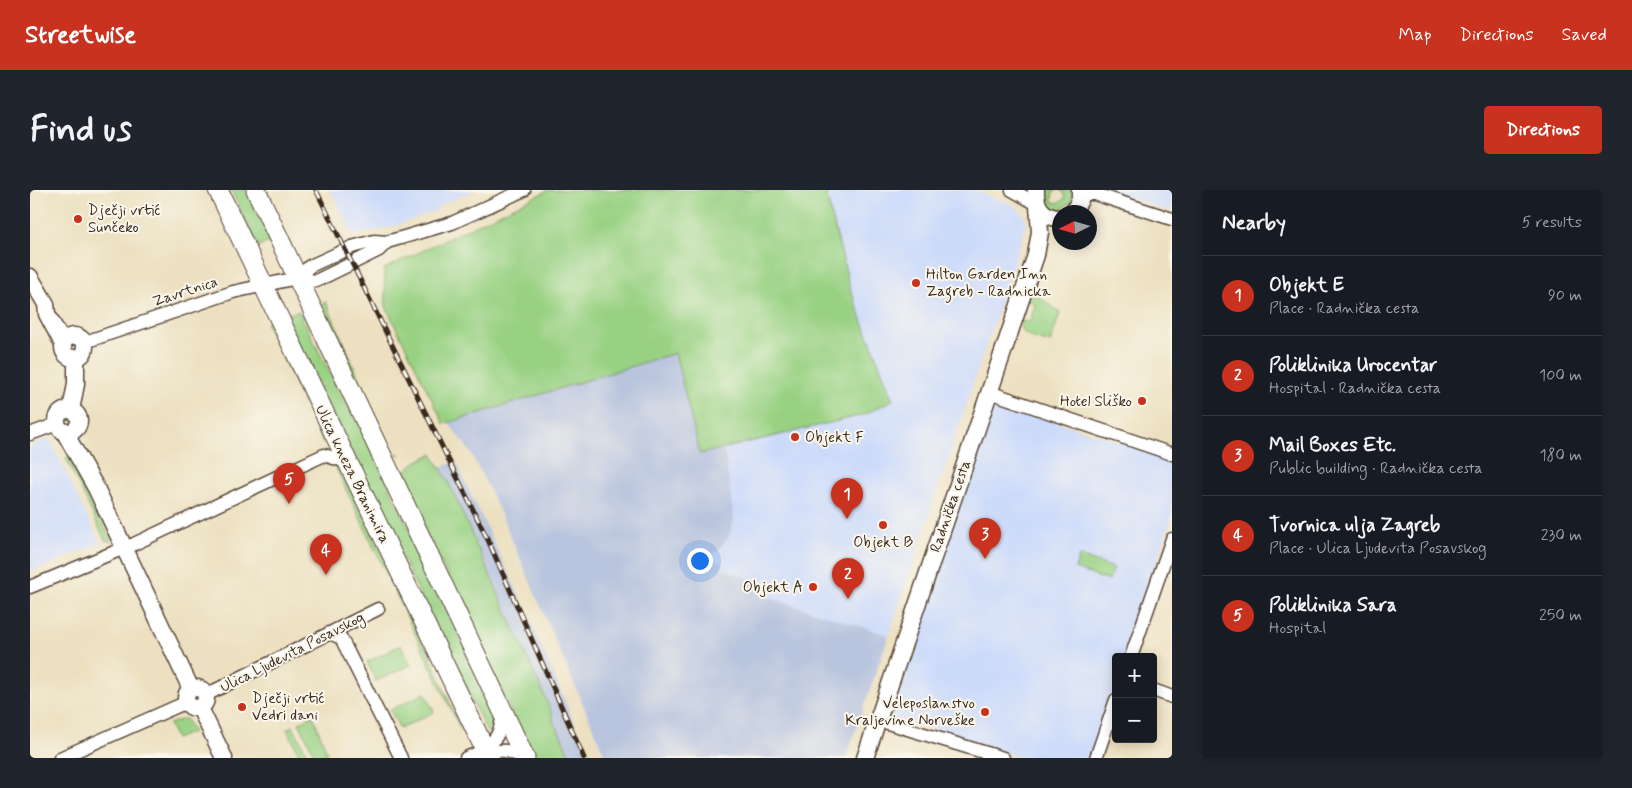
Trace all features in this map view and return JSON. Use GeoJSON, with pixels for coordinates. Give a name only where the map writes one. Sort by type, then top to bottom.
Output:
{"type":"FeatureCollection","features":[{"type":"Feature","properties":{"kind":"main road","name":"Ulica kneza Branimira"},"geometry":{"type":"LineString","coordinates":[[218,190],[487,754]]}},
{"type":"Feature","properties":{"kind":"main road"},"geometry":{"type":"LineString","coordinates":[[256,190],[525,758]]}},
{"type":"Feature","properties":{"kind":"street","name":"Zavrtnica"},"geometry":{"type":"LineString","coordinates":[[74,340],[224,295],[297,278],[316,280],[378,250],[387,242],[452,223],[524,190]]}},
{"type":"Feature","properties":{"kind":"street"},"geometry":{"type":"LineString","coordinates":[[1012,190],[1037,200],[1047,216],[1052,217]]}},
{"type":"Feature","properties":{"kind":"street"},"geometry":{"type":"LineString","coordinates":[[1078,205],[1080,192],[1095,194],[1172,219]]}},
{"type":"Feature","properties":{"kind":"street","name":"Radnička cesta"},"geometry":{"type":"LineString","coordinates":[[865,758],[1036,255],[1040,232],[1037,200]]}},
{"type":"Feature","properties":{"kind":"street","name":"Radnička cesta"},"geometry":{"type":"LineString","coordinates":[[1036,255],[1052,234]]}},
{"type":"Feature","properties":{"kind":"street"},"geometry":{"type":"LineString","coordinates":[[30,277],[46,304],[54,310],[74,340],[66,354],[76,358],[76,384],[71,410],[78,416],[67,428],[30,434]]}},
{"type":"Feature","properties":{"kind":"street"},"geometry":{"type":"LineString","coordinates":[[989,392],[1172,454]]}},
{"type":"Feature","properties":{"kind":"street"},"geometry":{"type":"LineString","coordinates":[[67,428],[224,758]]}},
{"type":"Feature","properties":{"kind":"street"},"geometry":{"type":"LineString","coordinates":[[324,455],[332,431]]}},
{"type":"Feature","properties":{"kind":"street"},"geometry":{"type":"LineString","coordinates":[[30,587],[123,548],[324,455],[347,462]]}},
{"type":"Feature","properties":{"kind":"street"},"geometry":{"type":"LineString","coordinates":[[1133,653],[1169,558],[1172,539]]}},
{"type":"Feature","properties":{"kind":"street","name":"Ulica Ljudevita Posavskog"},"geometry":{"type":"LineString","coordinates":[[60,758],[196,699],[378,609]]}},
{"type":"Feature","properties":{"kind":"street"},"geometry":{"type":"LineString","coordinates":[[330,633],[341,638],[401,758]]}},
{"type":"Feature","properties":{"kind":"street"},"geometry":{"type":"LineString","coordinates":[[1157,691],[1172,697]]}},
{"type":"Feature","properties":{"kind":"street"},"geometry":{"type":"LineString","coordinates":[[487,754],[502,727],[502,709]]}},
{"type":"Feature","properties":{"kind":"street"},"geometry":{"type":"LineString","coordinates":[[1096,758],[1112,712]]}},
{"type":"Feature","properties":{"kind":"street"},"geometry":{"type":"LineString","coordinates":[[878,720],[1003,758]]}},
{"type":"Feature","properties":{"kind":"street"},"geometry":{"type":"LineString","coordinates":[[466,758],[507,751],[525,758]]}},
{"type":"Feature","properties":{"kind":"shaded area"},"geometry":{"type":"Polygon","coordinates":[[[331,190],[475,190],[438,206],[438,210],[392,227],[353,235],[331,190]]]}},
{"type":"Feature","properties":{"kind":"shaded area"},"geometry":{"type":"Polygon","coordinates":[[[825,190],[973,190],[1014,205],[1025,217],[1026,226],[889,635],[756,594],[759,582],[722,569],[710,559],[730,532],[734,521],[723,448],[863,415],[851,291],[825,190]]]}},
{"type":"Feature","properties":{"kind":"shaded area"},"geometry":{"type":"Polygon","coordinates":[[[1106,190],[1172,190],[1172,212],[1106,190]]]}},
{"type":"Feature","properties":{"kind":"shaded area"},"geometry":{"type":"Polygon","coordinates":[[[675,353],[700,454],[723,448],[726,460],[734,521],[728,538],[710,559],[724,563],[722,569],[759,582],[757,594],[889,635],[846,758],[606,758],[500,512],[471,453],[448,422],[675,353]]]}},
{"type":"Feature","properties":{"kind":"shaded area"},"geometry":{"type":"Polygon","coordinates":[[[993,402],[1172,458],[1172,516],[1126,653],[1112,653],[1112,696],[1092,758],[1022,758],[889,716],[993,402]]]}},
{"type":"Feature","properties":{"kind":"shaded area"},"geometry":{"type":"Polygon","coordinates":[[[49,438],[100,543],[30,572],[30,446],[49,438]]]}},
{"type":"Feature","properties":{"kind":"shaded area"},"geometry":{"type":"Polygon","coordinates":[[[455,461],[526,610],[589,758],[571,758],[554,724],[552,713],[508,613],[441,468],[455,461]]]}},
{"type":"Feature","properties":{"kind":"green space"},"geometry":{"type":"Polygon","coordinates":[[[231,190],[250,190],[274,241],[258,246],[231,190]]]}},
{"type":"Feature","properties":{"kind":"green space"},"geometry":{"type":"Polygon","coordinates":[[[549,190],[825,190],[851,291],[893,400],[863,415],[700,454],[675,353],[444,424],[386,307],[384,269],[549,190]]]}},
{"type":"Feature","properties":{"kind":"green space"},"geometry":{"type":"Polygon","coordinates":[[[1044,190],[1058,190],[1053,192],[1052,201],[1058,203],[1065,198],[1063,192],[1059,190],[1071,190],[1072,201],[1067,205],[1052,205],[1051,209],[1044,202],[1044,190]]]}},
{"type":"Feature","properties":{"kind":"green space"},"geometry":{"type":"Polygon","coordinates":[[[1031,296],[1040,297],[1060,313],[1050,343],[1025,334],[1020,326],[1021,321],[1030,322],[1035,304],[1027,300],[1031,296]]]}},
{"type":"Feature","properties":{"kind":"green space"},"geometry":{"type":"Polygon","coordinates":[[[326,302],[386,440],[385,444],[391,451],[400,455],[390,452],[384,444],[339,340],[321,304],[326,302]]]}},
{"type":"Feature","properties":{"kind":"green space"},"geometry":{"type":"Polygon","coordinates":[[[299,311],[335,384],[362,430],[499,719],[493,732],[488,734],[284,315],[299,311]]]}},
{"type":"Feature","properties":{"kind":"green space"},"geometry":{"type":"Polygon","coordinates":[[[272,319],[295,377],[323,437],[323,443],[266,323],[272,319]]]}},
{"type":"Feature","properties":{"kind":"green space"},"geometry":{"type":"Polygon","coordinates":[[[432,454],[447,479],[475,541],[475,546],[478,548],[552,713],[554,724],[571,758],[533,758],[403,481],[404,475],[410,467],[432,454]]]}},
{"type":"Feature","properties":{"kind":"green space"},"geometry":{"type":"Polygon","coordinates":[[[70,456],[112,542],[105,540],[66,458],[70,456]]]}},
{"type":"Feature","properties":{"kind":"green space"},"geometry":{"type":"Polygon","coordinates":[[[334,464],[341,467],[432,660],[461,730],[334,464]]]}},
{"type":"Feature","properties":{"kind":"green space"},"geometry":{"type":"Polygon","coordinates":[[[1079,556],[1114,568],[1109,581],[1075,569],[1079,556]]]}},
{"type":"Feature","properties":{"kind":"green space"},"geometry":{"type":"Polygon","coordinates":[[[401,645],[411,665],[376,681],[367,662],[401,645]]]}},
{"type":"Feature","properties":{"kind":"green space"},"geometry":{"type":"Polygon","coordinates":[[[425,693],[434,712],[400,729],[390,710],[425,693]]]}},
{"type":"Feature","properties":{"kind":"green space"},"geometry":{"type":"Polygon","coordinates":[[[313,715],[327,753],[316,758],[299,723],[313,715]]]}},
{"type":"Feature","properties":{"kind":"green space"},"geometry":{"type":"Polygon","coordinates":[[[186,719],[193,732],[176,739],[169,724],[186,719]]]}},
{"type":"Feature","properties":{"kind":"green space"},"geometry":{"type":"Polygon","coordinates":[[[293,726],[309,758],[301,758],[287,729],[293,726]]]}},
{"type":"Feature","properties":{"kind":"railway"},"geometry":{"type":"LineString","coordinates":[[316,190],[488,540],[584,758]]}},
{"type":"Feature","properties":{"kind":"place","name":"Dječji vrtić Sunčeko"},"geometry":{"type":"Point","coordinates":[78,219]}},
{"type":"Feature","properties":{"kind":"place","name":"Hilton Garden Inn Zagreb - Radnicka"},"geometry":{"type":"Point","coordinates":[916,283]}},
{"type":"Feature","properties":{"kind":"place","name":"Hotel Sliško"},"geometry":{"type":"Point","coordinates":[1142,401]}},
{"type":"Feature","properties":{"kind":"place","name":"Objekt F"},"geometry":{"type":"Point","coordinates":[795,437]}},
{"type":"Feature","properties":{"kind":"place","name":"Poliklinika Sara"},"geometry":{"type":"Point","coordinates":[289,504]}},
{"type":"Feature","properties":{"kind":"place","name":"Objekt E"},"geometry":{"type":"Point","coordinates":[847,519]}},
{"type":"Feature","properties":{"kind":"place","name":"Objekt B"},"geometry":{"type":"Point","coordinates":[883,525]}},
{"type":"Feature","properties":{"kind":"place","name":"Mail Boxes Etc."},"geometry":{"type":"Point","coordinates":[985,559]}},
{"type":"Feature","properties":{"kind":"place","name":"Tvornica ulja Zagreb"},"geometry":{"type":"Point","coordinates":[326,575]}},
{"type":"Feature","properties":{"kind":"place","name":"Objekt A"},"geometry":{"type":"Point","coordinates":[813,587]}},
{"type":"Feature","properties":{"kind":"place","name":"Poliklinika Urocentar"},"geometry":{"type":"Point","coordinates":[848,599]}},
{"type":"Feature","properties":{"kind":"place","name":"Dječji vrtić Vedri dani"},"geometry":{"type":"Point","coordinates":[242,707]}},
{"type":"Feature","properties":{"kind":"place","name":"Veleposlanstvo Kraljevine Norveške"},"geometry":{"type":"Point","coordinates":[985,712]}}]}
